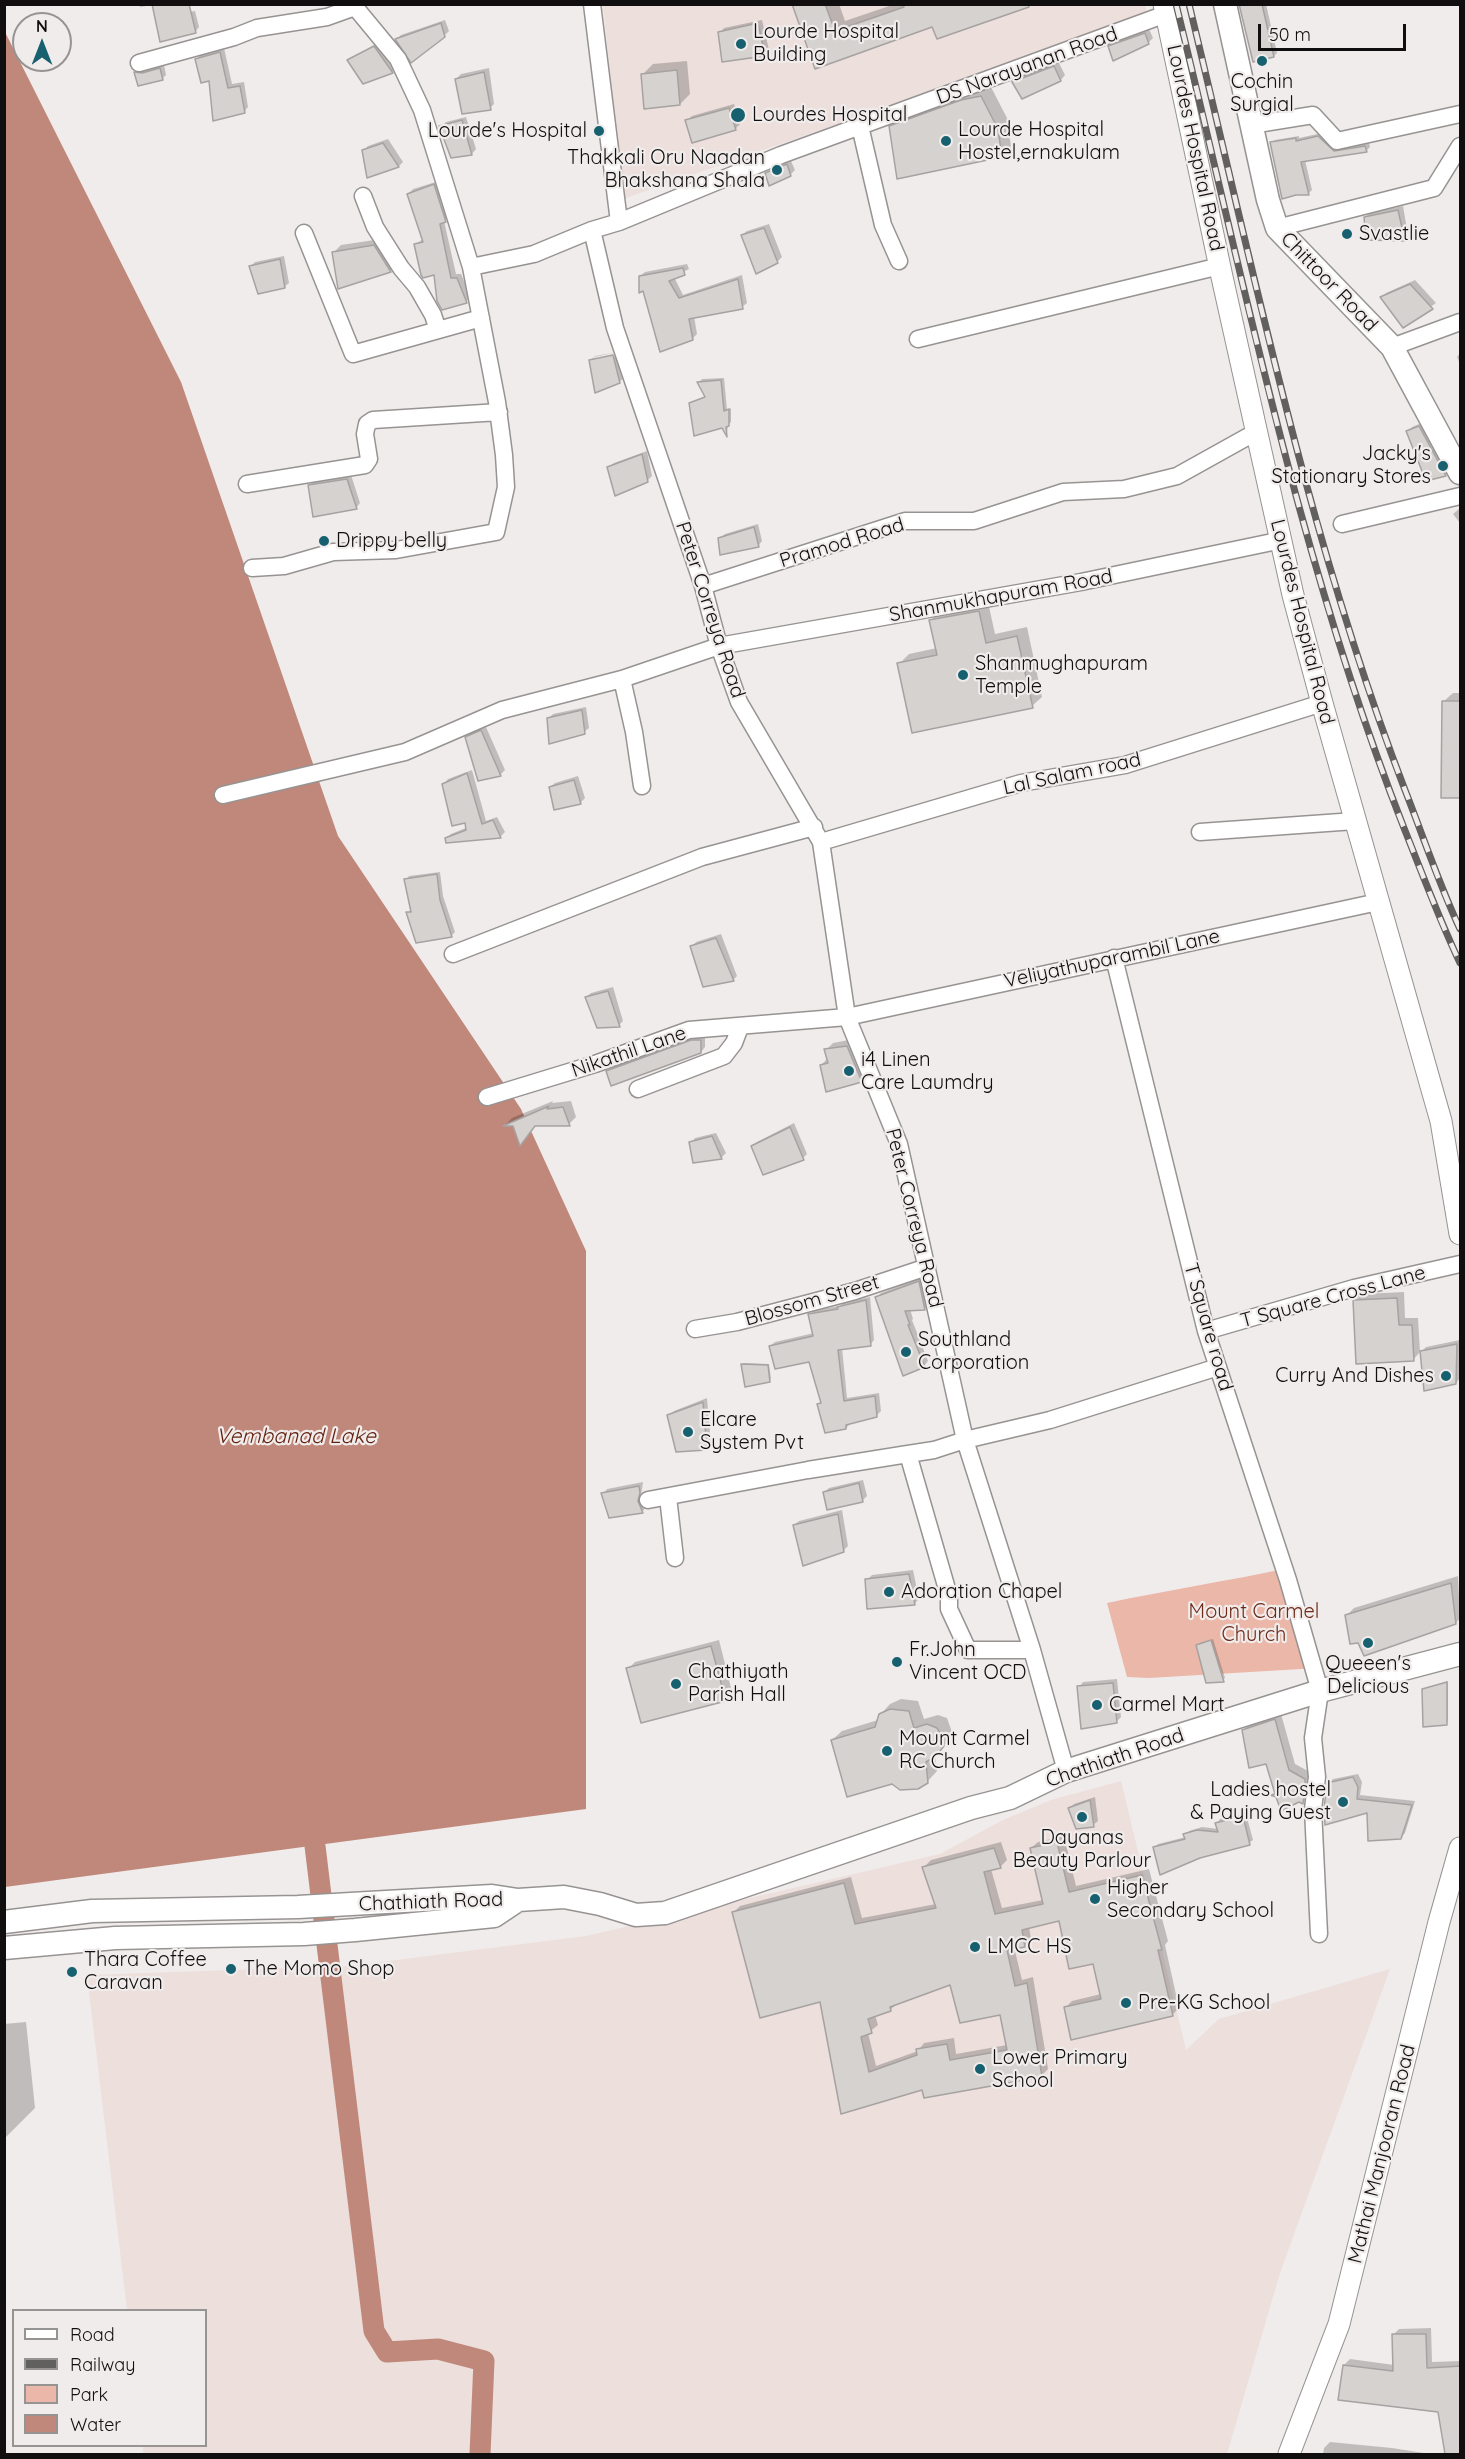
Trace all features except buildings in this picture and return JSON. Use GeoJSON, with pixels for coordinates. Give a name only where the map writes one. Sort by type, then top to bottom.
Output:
{"type":"FeatureCollection","features":[{"type":"Feature","properties":{"kind":"main road","name":"Chittoor Road"},"geometry":{"type":"LineString","coordinates":[[1225,4],[1268,200],[1277,228],[1392,347],[1461,473]]}},
{"type":"Feature","properties":{"kind":"main road","name":"Chathiath Road"},"geometry":{"type":"LineString","coordinates":[[4,1922],[92,1911],[355,1905],[492,1896],[518,1900],[564,1897],[600,1904],[636,1915],[665,1913],[971,1808],[1010,1798],[1066,1771],[1320,1691],[1461,1654]]}},
{"type":"Feature","properties":{"kind":"main road","name":"Chathiath Road"},"geometry":{"type":"LineString","coordinates":[[4,1948],[115,1938],[276,1943],[304,1934],[355,1930],[387,1937],[494,1916],[518,1900]]}},
{"type":"Feature","properties":{"kind":"main road"},"geometry":{"type":"LineString","coordinates":[[384,1903],[387,1937]]}},
{"type":"Feature","properties":{"kind":"main road"},"geometry":{"type":"LineString","coordinates":[[275,1907],[276,1943]]}},
{"type":"Feature","properties":{"kind":"street"},"geometry":{"type":"LineString","coordinates":[[471,267],[534,254],[592,230],[619,222],[592,4]]}},
{"type":"Feature","properties":{"kind":"street"},"geometry":{"type":"LineString","coordinates":[[139,63],[234,37],[257,28],[327,16],[355,7],[398,59],[422,110],[471,267],[499,412],[506,487],[496,532],[396,550],[333,552],[284,566],[252,568]]}},
{"type":"Feature","properties":{"kind":"street","name":"DS Narayanan Road"},"geometry":{"type":"LineString","coordinates":[[619,222],[781,155],[1165,9]]}},
{"type":"Feature","properties":{"kind":"street","name":"Lourdes Hospital Road"},"geometry":{"type":"LineString","coordinates":[[1165,9],[1256,432],[1282,540],[1322,703],[1441,1121],[1461,1234]]}},
{"type":"Feature","properties":{"kind":"street"},"geometry":{"type":"LineString","coordinates":[[1251,125],[1313,115],[1337,141],[1461,114]]}},
{"type":"Feature","properties":{"kind":"street"},"geometry":{"type":"LineString","coordinates":[[860,126],[883,225],[899,261]]}},
{"type":"Feature","properties":{"kind":"street"},"geometry":{"type":"LineString","coordinates":[[1277,228],[1434,188],[1461,146]]}},
{"type":"Feature","properties":{"kind":"street"},"geometry":{"type":"LineString","coordinates":[[363,196],[375,227],[401,268],[417,287],[433,315],[438,330]]}},
{"type":"Feature","properties":{"kind":"street","name":"Peter Correya Road"},"geometry":{"type":"LineString","coordinates":[[592,230],[615,328],[703,586],[719,646],[739,702],[818,835],[847,1017],[899,1144],[965,1440],[1032,1650],[1066,1771]]}},
{"type":"Feature","properties":{"kind":"street"},"geometry":{"type":"LineString","coordinates":[[304,233],[353,354],[481,318]]}},
{"type":"Feature","properties":{"kind":"street"},"geometry":{"type":"LineString","coordinates":[[918,339],[1220,266]]}},
{"type":"Feature","properties":{"kind":"street"},"geometry":{"type":"LineString","coordinates":[[1392,347],[1461,322]]}},
{"type":"Feature","properties":{"kind":"street"},"geometry":{"type":"LineString","coordinates":[[246,484],[365,465],[369,459],[365,434],[367,424],[373,420],[499,412]]}},
{"type":"Feature","properties":{"kind":"street","name":"Pramod Road"},"geometry":{"type":"LineString","coordinates":[[703,586],[905,521],[974,521],[1063,492],[1125,489],[1177,476],[1256,432]]}},
{"type":"Feature","properties":{"kind":"street"},"geometry":{"type":"LineString","coordinates":[[1342,524],[1461,496]]}},
{"type":"Feature","properties":{"kind":"street","name":"Shanmukhapuram Road"},"geometry":{"type":"LineString","coordinates":[[223,795],[405,752],[502,710],[622,680],[719,646],[1081,582],[1282,540]]}},
{"type":"Feature","properties":{"kind":"street"},"geometry":{"type":"LineString","coordinates":[[622,680],[634,732],[642,786]]}},
{"type":"Feature","properties":{"kind":"street","name":"Lal Salam road"},"geometry":{"type":"LineString","coordinates":[[453,954],[702,857],[818,835],[1021,783],[1125,765],[1322,703]]}},
{"type":"Feature","properties":{"kind":"street"},"geometry":{"type":"LineString","coordinates":[[1200,832],[1355,820]]}},
{"type":"Feature","properties":{"kind":"street","name":"Veliyathuparambil Lane"},"geometry":{"type":"LineString","coordinates":[[847,1017],[1378,902]]}},
{"type":"Feature","properties":{"kind":"street","name":"T Square road"},"geometry":{"type":"LineString","coordinates":[[1114,958],[1206,1331],[1288,1580],[1320,1691]]}},
{"type":"Feature","properties":{"kind":"street","name":"Nikathil Lane"},"geometry":{"type":"LineString","coordinates":[[487,1097],[596,1064],[689,1030],[847,1017]]}},
{"type":"Feature","properties":{"kind":"street"},"geometry":{"type":"LineString","coordinates":[[638,1089],[724,1056],[734,1043],[740,1027]]}},
{"type":"Feature","properties":{"kind":"street","name":"T Square Cross Lane"},"geometry":{"type":"LineString","coordinates":[[1206,1331],[1354,1288],[1461,1264]]}},
{"type":"Feature","properties":{"kind":"street","name":"Blossom Street"},"geometry":{"type":"LineString","coordinates":[[695,1329],[737,1322],[855,1291],[927,1267]]}},
{"type":"Feature","properties":{"kind":"street"},"geometry":{"type":"LineString","coordinates":[[648,1500],[808,1470],[934,1450],[965,1440],[1050,1420],[1218,1367]]}},
{"type":"Feature","properties":{"kind":"street"},"geometry":{"type":"LineString","coordinates":[[908,1454],[949,1596],[949,1609],[968,1650],[1032,1650]]}},
{"type":"Feature","properties":{"kind":"street"},"geometry":{"type":"LineString","coordinates":[[668,1497],[675,1558]]}},
{"type":"Feature","properties":{"kind":"street"},"geometry":{"type":"LineString","coordinates":[[1319,1934],[1313,1809],[1317,1778],[1313,1738],[1320,1691]]}},
{"type":"Feature","properties":{"kind":"street","name":"Mathai Manjooran Road"},"geometry":{"type":"LineString","coordinates":[[1288,2454],[1339,2324],[1439,1923],[1461,1848]]}},
{"type":"Feature","properties":{"kind":"shaded area","name":"Lourdes Hospital"},"geometry":{"type":"Polygon","coordinates":[[[1145,4],[1147,16],[623,199],[603,5],[1145,4]]]}},
{"type":"Feature","properties":{"kind":"shaded area"},"geometry":{"type":"Polygon","coordinates":[[[1121,1781],[1186,2050],[1219,2019],[1390,1969],[1280,2273],[1227,2454],[143,2454],[143,2447],[207,2447],[207,2309],[127,2309],[87,1975],[349,1966],[586,1936],[940,1854],[1003,1820],[1051,1800],[1121,1781]]]}},
{"type":"Feature","properties":{"kind":"green space","name":"Mount Carmel Church"},"geometry":{"type":"Polygon","coordinates":[[[1288,1568],[1318,1668],[1149,1678],[1127,1677],[1107,1603],[1288,1568]]]}},
{"type":"Feature","properties":{"kind":"water","name":"Vembanad Lake"},"geometry":{"type":"Polygon","coordinates":[[[4,30],[12,46],[12,72],[25,72],[181,382],[338,836],[521,1109],[586,1251],[586,1809],[5,1887],[4,30]]]}},
{"type":"Feature","properties":{"kind":"waterway"},"geometry":{"type":"LineString","coordinates":[[315,1846],[374,2331],[387,2352],[438,2349],[484,2361],[480,2454]]}},
{"type":"Feature","properties":{"kind":"railway"},"geometry":{"type":"LineString","coordinates":[[1176,4],[1276,420],[1334,626],[1367,728],[1404,828],[1460,963]]}},
{"type":"Feature","properties":{"kind":"railway"},"geometry":{"type":"LineString","coordinates":[[1189,4],[1284,401],[1310,499],[1370,694],[1438,877],[1460,929]]}},
{"type":"Feature","properties":{"kind":"place","name":"Lourde Hospital Building"},"geometry":{"type":"Point","coordinates":[741,44]}},
{"type":"Feature","properties":{"kind":"place","name":"Cochin Surgial"},"geometry":{"type":"Point","coordinates":[1262,61]}},
{"type":"Feature","properties":{"kind":"place","name":"Lourdes Hospital"},"geometry":{"type":"Point","coordinates":[738,115]}},
{"type":"Feature","properties":{"kind":"place","name":"Lourde's Hospital"},"geometry":{"type":"Point","coordinates":[599,131]}},
{"type":"Feature","properties":{"kind":"place","name":"Lourde Hospital Hostel,ernakulam"},"geometry":{"type":"Point","coordinates":[946,141]}},
{"type":"Feature","properties":{"kind":"place","name":"Thakkali Oru Naadan Bhakshana Shala"},"geometry":{"type":"Point","coordinates":[777,170]}},
{"type":"Feature","properties":{"kind":"place","name":"Svastlie"},"geometry":{"type":"Point","coordinates":[1347,234]}},
{"type":"Feature","properties":{"kind":"place","name":"Jacky's Stationary Stores"},"geometry":{"type":"Point","coordinates":[1443,466]}},
{"type":"Feature","properties":{"kind":"place","name":"Drippy belly"},"geometry":{"type":"Point","coordinates":[324,541]}},
{"type":"Feature","properties":{"kind":"place","name":"Shanmughapuram Temple"},"geometry":{"type":"Point","coordinates":[963,675]}},
{"type":"Feature","properties":{"kind":"place","name":"i4 Linen Care Laumdry"},"geometry":{"type":"Point","coordinates":[849,1071]}},
{"type":"Feature","properties":{"kind":"place","name":"Southland Corporation"},"geometry":{"type":"Point","coordinates":[906,1352]}},
{"type":"Feature","properties":{"kind":"place","name":"Curry And Dishes"},"geometry":{"type":"Point","coordinates":[1446,1376]}},
{"type":"Feature","properties":{"kind":"place","name":"Elcare System Pvt"},"geometry":{"type":"Point","coordinates":[688,1432]}},
{"type":"Feature","properties":{"kind":"place","name":"Adoration Chapel"},"geometry":{"type":"Point","coordinates":[889,1592]}},
{"type":"Feature","properties":{"kind":"place","name":"Queeen's Delicious"},"geometry":{"type":"Point","coordinates":[1368,1643]}},
{"type":"Feature","properties":{"kind":"place","name":"Fr.John Vincent OCD"},"geometry":{"type":"Point","coordinates":[897,1662]}},
{"type":"Feature","properties":{"kind":"place","name":"Chathiyath Parish Hall"},"geometry":{"type":"Point","coordinates":[676,1684]}},
{"type":"Feature","properties":{"kind":"place","name":"Carmel Mart"},"geometry":{"type":"Point","coordinates":[1097,1705]}},
{"type":"Feature","properties":{"kind":"place","name":"Mount Carmel RC Church"},"geometry":{"type":"Point","coordinates":[887,1751]}},
{"type":"Feature","properties":{"kind":"place","name":"Ladies hostel & Paying Guest"},"geometry":{"type":"Point","coordinates":[1343,1802]}},
{"type":"Feature","properties":{"kind":"place","name":"Dayanas Beauty Parlour"},"geometry":{"type":"Point","coordinates":[1082,1817]}},
{"type":"Feature","properties":{"kind":"place","name":"Higher Secondary School"},"geometry":{"type":"Point","coordinates":[1095,1899]}},
{"type":"Feature","properties":{"kind":"place","name":"LMCC HS"},"geometry":{"type":"Point","coordinates":[975,1947]}},
{"type":"Feature","properties":{"kind":"place","name":"The Momo Shop"},"geometry":{"type":"Point","coordinates":[231,1969]}},
{"type":"Feature","properties":{"kind":"place","name":"Thara Coffee Caravan"},"geometry":{"type":"Point","coordinates":[72,1972]}},
{"type":"Feature","properties":{"kind":"place","name":"Pre-KG School"},"geometry":{"type":"Point","coordinates":[1126,2003]}},
{"type":"Feature","properties":{"kind":"place","name":"Lower Primary School"},"geometry":{"type":"Point","coordinates":[980,2069]}}]}
